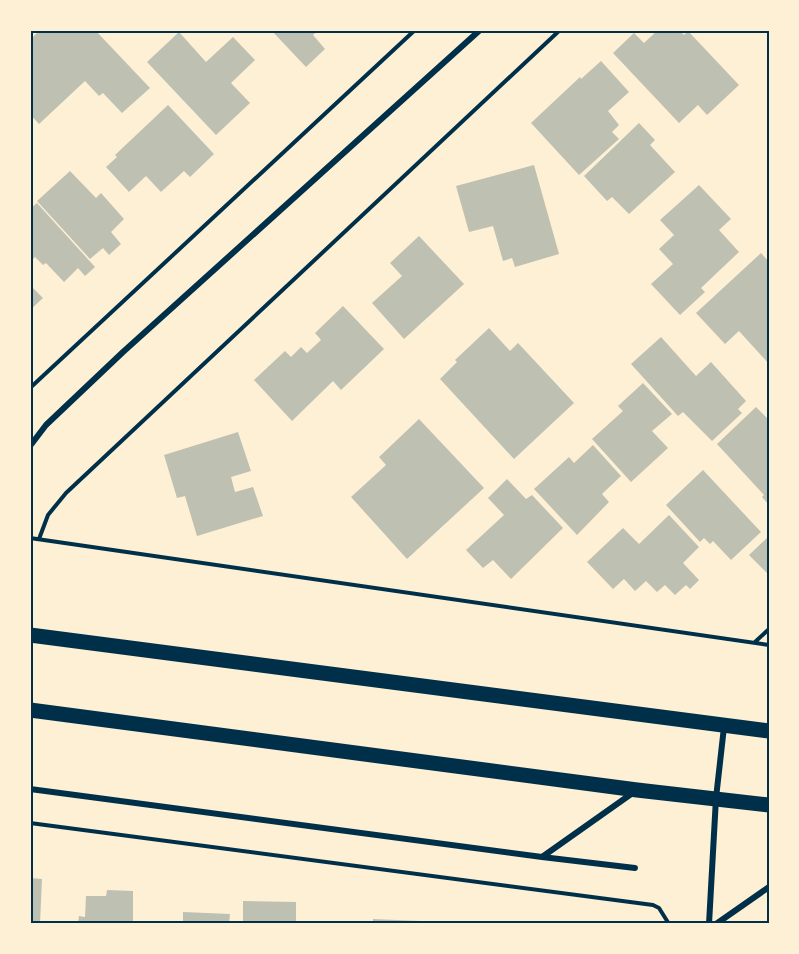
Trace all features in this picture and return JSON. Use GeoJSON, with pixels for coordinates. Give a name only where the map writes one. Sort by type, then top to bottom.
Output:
{"type":"FeatureCollection","features":[{"type":"Feature","properties":{"kind":"main road"},"geometry":{"type":"LineString","coordinates":[[30,635],[769,731]]}},
{"type":"Feature","properties":{"kind":"main road"},"geometry":{"type":"LineString","coordinates":[[30,710],[636,790],[769,805]]}},
{"type":"Feature","properties":{"kind":"street"},"geometry":{"type":"LineString","coordinates":[[30,446],[46,425],[123,352],[480,30]]}},
{"type":"Feature","properties":{"kind":"street"},"geometry":{"type":"LineString","coordinates":[[709,924],[716,798],[724,725]]}},
{"type":"Feature","properties":{"kind":"street"},"geometry":{"type":"LineString","coordinates":[[30,789],[635,868]]}},
{"type":"Feature","properties":{"kind":"street"},"geometry":{"type":"LineString","coordinates":[[542,856],[636,790]]}},
{"type":"Feature","properties":{"kind":"street"},"geometry":{"type":"LineString","coordinates":[[716,924],[769,886]]}},
{"type":"Feature","properties":{"kind":"path"},"geometry":{"type":"LineString","coordinates":[[30,388],[415,30]]}},
{"type":"Feature","properties":{"kind":"path"},"geometry":{"type":"LineString","coordinates":[[39,539],[48,515],[66,494],[560,30]]}},
{"type":"Feature","properties":{"kind":"path"},"geometry":{"type":"LineString","coordinates":[[30,538],[769,645]]}},
{"type":"Feature","properties":{"kind":"path"},"geometry":{"type":"LineString","coordinates":[[754,642],[769,629]]}},
{"type":"Feature","properties":{"kind":"path"},"geometry":{"type":"LineString","coordinates":[[30,823],[653,905],[659,908],[670,924]]}},
{"type":"Feature","properties":{"kind":"building"},"geometry":{"type":"Polygon","coordinates":[[[40,30],[95,30],[150,88],[122,113],[103,93],[99,96],[85,81],[39,124],[30,114],[30,40],[40,30]]]}},
{"type":"Feature","properties":{"kind":"building"},"geometry":{"type":"Polygon","coordinates":[[[271,30],[318,30],[313,35],[325,49],[306,67],[271,30]]]}},
{"type":"Feature","properties":{"kind":"building"},"geometry":{"type":"Polygon","coordinates":[[[658,30],[679,30],[684,35],[688,31],[739,85],[707,115],[698,105],[679,123],[613,53],[634,33],[644,43],[658,30]]]}},
{"type":"Feature","properties":{"kind":"building"},"geometry":{"type":"Polygon","coordinates":[[[179,32],[206,62],[233,37],[255,60],[231,83],[250,103],[216,135],[147,62],[179,32]]]}},
{"type":"Feature","properties":{"kind":"building"},"geometry":{"type":"Polygon","coordinates":[[[601,61],[629,92],[608,111],[619,125],[612,132],[619,139],[579,175],[531,123],[580,77],[581,79],[601,61]]]}},
{"type":"Feature","properties":{"kind":"building"},"geometry":{"type":"Polygon","coordinates":[[[168,105],[214,154],[190,177],[184,171],[161,192],[146,176],[129,192],[106,167],[117,157],[115,155],[168,105]]]}},
{"type":"Feature","properties":{"kind":"building"},"geometry":{"type":"Polygon","coordinates":[[[639,123],[655,140],[650,145],[675,172],[629,214],[612,197],[607,201],[584,176],[639,123]]]}},
{"type":"Feature","properties":{"kind":"building"},"geometry":{"type":"Polygon","coordinates":[[[534,165],[559,254],[515,267],[512,258],[503,261],[493,226],[469,232],[456,186],[534,165]]]}},
{"type":"Feature","properties":{"kind":"building"},"geometry":{"type":"Polygon","coordinates":[[[70,171],[96,198],[101,193],[124,219],[111,232],[121,244],[109,255],[103,248],[90,259],[37,201],[70,171]]]}},
{"type":"Feature","properties":{"kind":"building"},"geometry":{"type":"Polygon","coordinates":[[[699,185],[731,219],[719,230],[739,252],[701,288],[705,292],[680,315],[651,284],[673,264],[659,249],[674,235],[660,220],[699,185]]]}},
{"type":"Feature","properties":{"kind":"building"},"geometry":{"type":"Polygon","coordinates":[[[37,203],[95,267],[85,276],[78,268],[64,282],[46,263],[43,265],[35,257],[33,259],[30,256],[30,209],[37,203]]]}},
{"type":"Feature","properties":{"kind":"building"},"geometry":{"type":"Polygon","coordinates":[[[419,236],[464,284],[404,339],[372,303],[402,276],[390,263],[419,236]]]}},
{"type":"Feature","properties":{"kind":"building"},"geometry":{"type":"Polygon","coordinates":[[[761,253],[769,262],[769,364],[739,331],[725,344],[696,313],[761,253]]]}},
{"type":"Feature","properties":{"kind":"building"},"geometry":{"type":"Polygon","coordinates":[[[30,285],[43,298],[30,310],[30,285]]]}},
{"type":"Feature","properties":{"kind":"building"},"geometry":{"type":"Polygon","coordinates":[[[343,306],[384,349],[341,390],[333,381],[292,421],[254,380],[285,351],[291,357],[301,347],[307,353],[321,340],[315,333],[343,306]]]}},
{"type":"Feature","properties":{"kind":"building"},"geometry":{"type":"Polygon","coordinates":[[[489,328],[510,351],[518,343],[574,403],[514,459],[440,379],[457,362],[455,360],[489,328]]]}},
{"type":"Feature","properties":{"kind":"building"},"geometry":{"type":"Polygon","coordinates":[[[661,337],[696,376],[711,362],[746,401],[738,409],[742,413],[712,441],[683,412],[678,416],[631,364],[661,337]]]}},
{"type":"Feature","properties":{"kind":"building"},"geometry":{"type":"Polygon","coordinates":[[[643,383],[672,414],[652,431],[668,448],[631,482],[592,439],[623,411],[618,406],[643,383]]]}},
{"type":"Feature","properties":{"kind":"building"},"geometry":{"type":"Polygon","coordinates":[[[756,407],[769,420],[769,505],[762,497],[764,495],[717,444],[756,407]]]}},
{"type":"Feature","properties":{"kind":"building"},"geometry":{"type":"Polygon","coordinates":[[[419,419],[484,488],[407,559],[351,497],[386,465],[379,457],[419,419]]]}},
{"type":"Feature","properties":{"kind":"building"},"geometry":{"type":"Polygon","coordinates":[[[238,432],[251,471],[231,477],[235,492],[253,487],[263,516],[197,536],[185,496],[177,498],[164,455],[238,432]]]}},
{"type":"Feature","properties":{"kind":"building"},"geometry":{"type":"Polygon","coordinates":[[[593,445],[621,476],[602,494],[609,502],[577,535],[534,489],[569,457],[574,463],[593,445]]]}},
{"type":"Feature","properties":{"kind":"building"},"geometry":{"type":"Polygon","coordinates":[[[703,470],[761,532],[731,560],[713,541],[710,544],[704,538],[700,542],[666,505],[703,470]]]}},
{"type":"Feature","properties":{"kind":"building"},"geometry":{"type":"Polygon","coordinates":[[[507,479],[526,499],[532,495],[563,528],[511,579],[493,560],[483,568],[466,550],[504,515],[488,498],[507,479]]]}},
{"type":"Feature","properties":{"kind":"building"},"geometry":{"type":"Polygon","coordinates":[[[669,515],[699,547],[683,563],[699,580],[690,589],[686,585],[675,595],[665,585],[657,592],[646,581],[635,591],[624,579],[613,589],[587,562],[623,528],[639,544],[669,515]]]}},
{"type":"Feature","properties":{"kind":"building"},"geometry":{"type":"Polygon","coordinates":[[[769,536],[769,575],[749,555],[769,536]]]}},
{"type":"Feature","properties":{"kind":"building"},"geometry":{"type":"Polygon","coordinates":[[[30,878],[42,879],[40,924],[30,924],[30,878]]]}},
{"type":"Feature","properties":{"kind":"building"},"geometry":{"type":"Polygon","coordinates":[[[107,890],[133,891],[133,924],[78,924],[79,916],[85,917],[86,896],[106,896],[107,890]]]}},
{"type":"Feature","properties":{"kind":"building"},"geometry":{"type":"Polygon","coordinates":[[[243,901],[296,902],[296,924],[243,924],[243,901]]]}},
{"type":"Feature","properties":{"kind":"building"},"geometry":{"type":"Polygon","coordinates":[[[183,912],[230,914],[229,924],[183,924],[183,912]]]}},
{"type":"Feature","properties":{"kind":"building"},"geometry":{"type":"Polygon","coordinates":[[[373,919],[420,921],[420,924],[373,924],[373,919]]]}}]}
